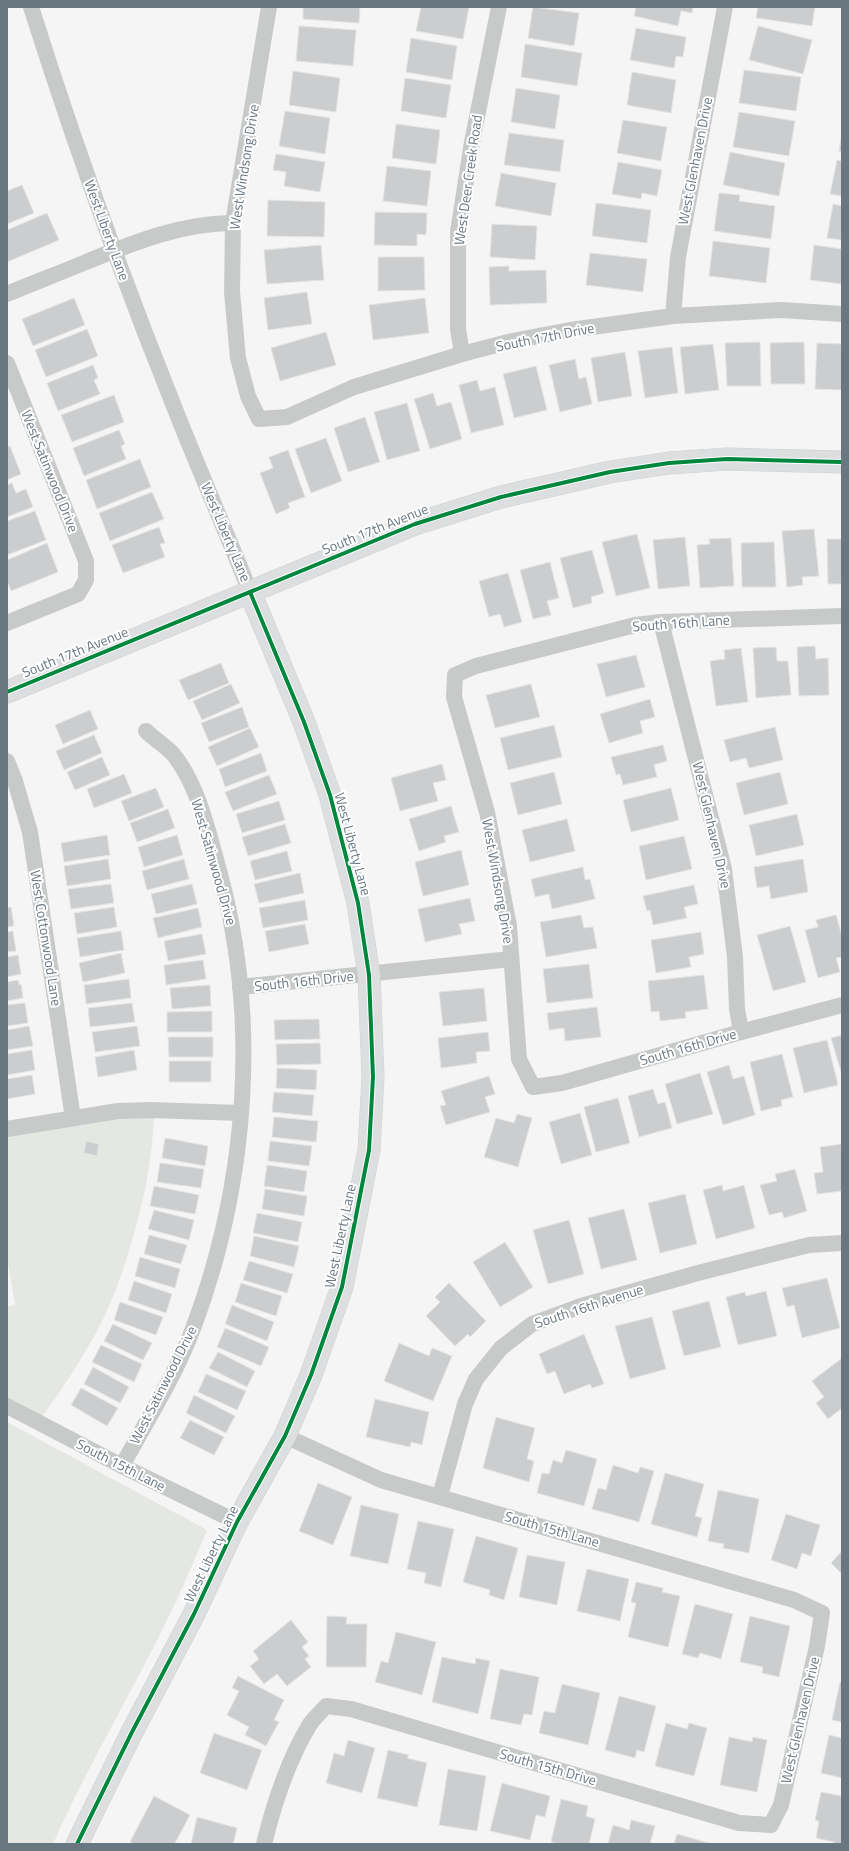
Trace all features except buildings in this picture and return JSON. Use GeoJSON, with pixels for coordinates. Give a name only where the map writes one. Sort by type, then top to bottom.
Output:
{"type":"FeatureCollection","features":[{"type":"Feature","properties":{"kind":"street","name":"West Liberty Lane"},"geometry":{"type":"LineString","coordinates":[[31,7],[54,79],[114,251],[175,409],[304,722],[330,795],[358,903],[369,975],[373,1077],[369,1150],[342,1287],[311,1376],[285,1436],[237,1522],[194,1614],[77,1844]]}},
{"type":"Feature","properties":{"kind":"street","name":"West Windsong Drive"},"geometry":{"type":"LineString","coordinates":[[259,419],[248,396],[238,358],[232,292],[233,222],[269,7]]}},
{"type":"Feature","properties":{"kind":"street","name":"West Deer Creek Road"},"geometry":{"type":"LineString","coordinates":[[462,354],[458,329],[458,232],[472,142],[499,7]]}},
{"type":"Feature","properties":{"kind":"street","name":"West Glenhaven Drive"},"geometry":{"type":"LineString","coordinates":[[673,316],[678,257],[725,7]]}},
{"type":"Feature","properties":{"kind":"street"},"geometry":{"type":"LineString","coordinates":[[7,294],[114,251],[175,230],[211,223],[233,222]]}},
{"type":"Feature","properties":{"kind":"street","name":"South 17th Drive"},"geometry":{"type":"LineString","coordinates":[[259,419],[287,417],[354,387],[462,354],[508,342],[570,330],[673,316],[782,310],[842,314]]}},
{"type":"Feature","properties":{"kind":"street","name":"West Satinwood Drive"},"geometry":{"type":"LineString","coordinates":[[7,363],[86,560],[86,580],[78,594],[7,623]]}},
{"type":"Feature","properties":{"kind":"street","name":"South 17th Avenue"},"geometry":{"type":"LineString","coordinates":[[7,692],[415,524],[501,497],[610,472],[669,463],[727,459],[842,462]]}},
{"type":"Feature","properties":{"kind":"street","name":"South 16th Lane"},"geometry":{"type":"LineString","coordinates":[[455,675],[476,666],[599,633],[661,622],[842,616]]}},
{"type":"Feature","properties":{"kind":"street","name":"West Glenhaven Drive"},"geometry":{"type":"LineString","coordinates":[[661,622],[724,869],[730,912],[737,1009],[741,1032]]}},
{"type":"Feature","properties":{"kind":"street","name":"West Windsong Drive"},"geometry":{"type":"LineString","coordinates":[[455,675],[454,697],[487,812],[509,926],[519,1059],[533,1087]]}},
{"type":"Feature","properties":{"kind":"street","name":"West Satinwood Drive"},"geometry":{"type":"LineString","coordinates":[[122,1466],[175,1367],[193,1328],[206,1291],[225,1221],[238,1151],[243,1084],[243,1019],[238,958],[230,909],[209,834],[189,778],[172,753],[146,732]]}},
{"type":"Feature","properties":{"kind":"street","name":"West Cottonwood Lane"},"geometry":{"type":"LineString","coordinates":[[7,761],[15,780],[30,832],[73,1118]]}},
{"type":"Feature","properties":{"kind":"street","name":"South 16th Drive"},"geometry":{"type":"LineString","coordinates":[[240,987],[369,975],[511,959]]}},
{"type":"Feature","properties":{"kind":"street","name":"South 16th Drive"},"geometry":{"type":"LineString","coordinates":[[533,1087],[562,1083],[842,1005]]}},
{"type":"Feature","properties":{"kind":"street"},"geometry":{"type":"LineString","coordinates":[[7,1129],[118,1111],[150,1110],[241,1114]]}},
{"type":"Feature","properties":{"kind":"street","name":"South 16th Avenue"},"geometry":{"type":"LineString","coordinates":[[440,1496],[465,1404],[476,1379],[501,1348],[532,1324],[581,1306],[698,1273],[809,1245],[842,1242]]}},
{"type":"Feature","properties":{"kind":"street","name":"South 15th Lane"},"geometry":{"type":"LineString","coordinates":[[7,1406],[122,1466],[237,1522]]}},
{"type":"Feature","properties":{"kind":"street","name":"South 15th Lane"},"geometry":{"type":"LineString","coordinates":[[285,1436],[381,1480],[794,1600],[822,1613]]}},
{"type":"Feature","properties":{"kind":"street","name":"West Glenhaven Drive"},"geometry":{"type":"LineString","coordinates":[[771,1825],[781,1805],[817,1646],[822,1613]]}},
{"type":"Feature","properties":{"kind":"street","name":"South 15th Drive"},"geometry":{"type":"LineString","coordinates":[[264,1844],[272,1813],[288,1768],[311,1724],[326,1706],[351,1709],[739,1823],[771,1825]]}},
{"type":"Feature","properties":{"kind":"shaded area"},"geometry":{"type":"Polygon","coordinates":[[[155,1110],[150,1162],[144,1196],[135,1232],[117,1287],[89,1346],[38,1422],[7,1406],[7,1307],[15,1305],[7,1257],[7,1129],[155,1110]]]}},
{"type":"Feature","properties":{"kind":"shaded area"},"geometry":{"type":"Polygon","coordinates":[[[7,1422],[207,1530],[166,1622],[88,1771],[53,1844],[7,1844],[7,1422]]]}},
{"type":"Feature","properties":{"kind":"cycle path"},"geometry":{"type":"LineString","coordinates":[[7,692],[415,524],[501,497],[610,472],[669,463],[727,459],[842,462]]}},
{"type":"Feature","properties":{"kind":"cycle path"},"geometry":{"type":"LineString","coordinates":[[77,1844],[132,1732],[194,1614],[237,1522],[285,1436],[311,1375],[342,1287],[369,1150],[373,1077],[369,975],[358,903],[330,795],[304,722],[250,592]]}}]}
